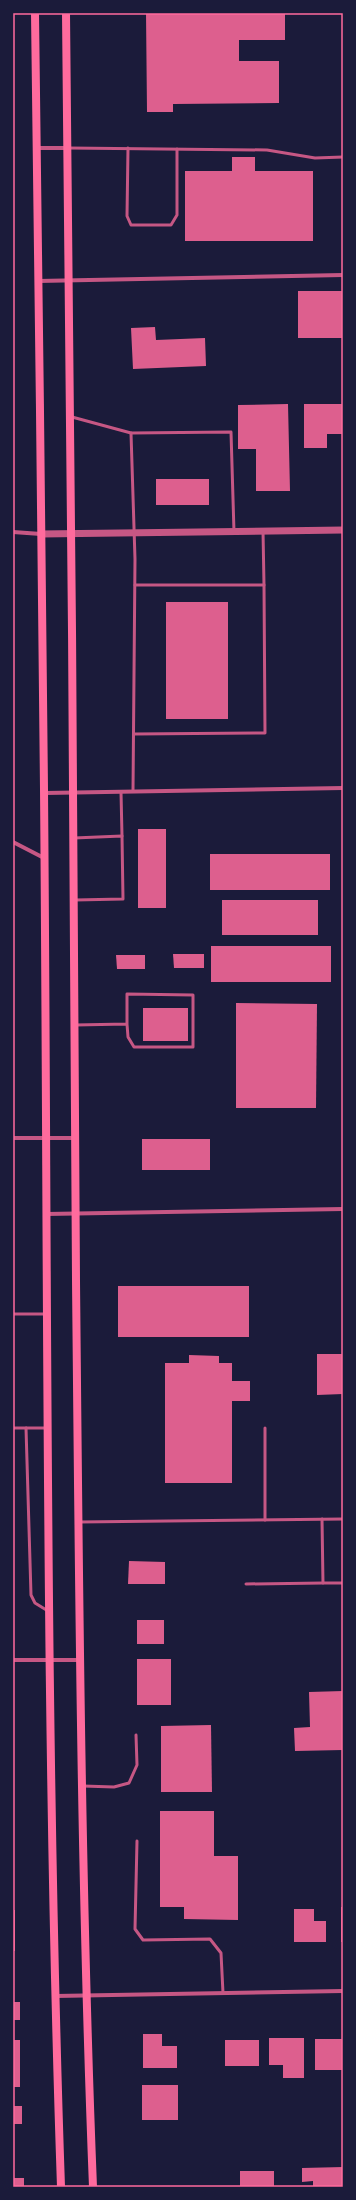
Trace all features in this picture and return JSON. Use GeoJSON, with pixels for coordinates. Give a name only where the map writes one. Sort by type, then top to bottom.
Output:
{"type":"FeatureCollection","features":[{"type":"Feature","properties":{"kind":"main road"},"geometry":{"type":"LineString","coordinates":[[35,13],[44,793],[49,1660],[55,1996],[61,2187]]}},
{"type":"Feature","properties":{"kind":"main road"},"geometry":{"type":"LineString","coordinates":[[66,13],[72,534],[72,793],[79,1660],[85,1996],[93,2187]]}},
{"type":"Feature","properties":{"kind":"street"},"geometry":{"type":"LineString","coordinates":[[36,148],[68,148]]}},
{"type":"Feature","properties":{"kind":"street"},"geometry":{"type":"LineString","coordinates":[[38,281],[343,275]]}},
{"type":"Feature","properties":{"kind":"street"},"geometry":{"type":"LineString","coordinates":[[13,532],[72,534],[343,530]]}},
{"type":"Feature","properties":{"kind":"street"},"geometry":{"type":"LineString","coordinates":[[44,793],[343,788]]}},
{"type":"Feature","properties":{"kind":"street"},"geometry":{"type":"LineString","coordinates":[[13,842],[44,858]]}},
{"type":"Feature","properties":{"kind":"street"},"geometry":{"type":"LineString","coordinates":[[13,1138],[75,1138]]}},
{"type":"Feature","properties":{"kind":"street"},"geometry":{"type":"LineString","coordinates":[[46,1214],[343,1209]]}},
{"type":"Feature","properties":{"kind":"street"},"geometry":{"type":"LineString","coordinates":[[13,1660],[79,1660]]}},
{"type":"Feature","properties":{"kind":"street"},"geometry":{"type":"LineString","coordinates":[[55,1996],[343,1990]]}},
{"type":"Feature","properties":{"kind":"lane"},"geometry":{"type":"LineString","coordinates":[[68,148],[267,150],[315,158],[343,157]]}},
{"type":"Feature","properties":{"kind":"lane"},"geometry":{"type":"LineString","coordinates":[[128,148],[127,216],[131,225],[171,225],[177,216],[177,149]]}},
{"type":"Feature","properties":{"kind":"lane"},"geometry":{"type":"LineString","coordinates":[[70,417],[131,433],[231,432],[234,532]]}},
{"type":"Feature","properties":{"kind":"lane"},"geometry":{"type":"LineString","coordinates":[[131,433],[135,585],[133,791]]}},
{"type":"Feature","properties":{"kind":"lane"},"geometry":{"type":"LineString","coordinates":[[134,734],[265,732],[263,531]]}},
{"type":"Feature","properties":{"kind":"lane"},"geometry":{"type":"LineString","coordinates":[[135,585],[264,585]]}},
{"type":"Feature","properties":{"kind":"lane"},"geometry":{"type":"LineString","coordinates":[[73,900],[123,899],[121,792]]}},
{"type":"Feature","properties":{"kind":"lane"},"geometry":{"type":"LineString","coordinates":[[73,838],[122,836]]}},
{"type":"Feature","properties":{"kind":"lane"},"geometry":{"type":"LineString","coordinates":[[128,994],[193,995],[193,1048],[134,1048],[128,1037],[127,1024],[128,994]]}},
{"type":"Feature","properties":{"kind":"lane"},"geometry":{"type":"LineString","coordinates":[[74,1025],[127,1024]]}},
{"type":"Feature","properties":{"kind":"lane"},"geometry":{"type":"LineString","coordinates":[[13,1314],[47,1314]]}},
{"type":"Feature","properties":{"kind":"lane"},"geometry":{"type":"LineString","coordinates":[[13,1428],[48,1428]]}},
{"type":"Feature","properties":{"kind":"lane"},"geometry":{"type":"LineString","coordinates":[[26,1428],[31,1595],[35,1604],[49,1612]]}},
{"type":"Feature","properties":{"kind":"lane"},"geometry":{"type":"LineString","coordinates":[[265,1428],[265,1520]]}},
{"type":"Feature","properties":{"kind":"lane"},"geometry":{"type":"LineString","coordinates":[[322,1519],[323,1583]]}},
{"type":"Feature","properties":{"kind":"lane"},"geometry":{"type":"LineString","coordinates":[[78,1522],[343,1519]]}},
{"type":"Feature","properties":{"kind":"lane"},"geometry":{"type":"LineString","coordinates":[[246,1584],[343,1583]]}},
{"type":"Feature","properties":{"kind":"lane"},"geometry":{"type":"LineString","coordinates":[[82,1786],[114,1788],[128,1783],[137,1764],[136,1735]]}},
{"type":"Feature","properties":{"kind":"lane"},"geometry":{"type":"LineString","coordinates":[[137,1841],[135,1929],[143,1940],[210,1939],[221,1953],[223,1993]]}},
{"type":"Feature","properties":{"kind":"building"},"geometry":{"type":"Polygon","coordinates":[[[146,13],[285,13],[285,40],[239,40],[239,61],[279,61],[279,103],[173,104],[173,112],[147,112],[146,13]]]}},
{"type":"Feature","properties":{"kind":"building"},"geometry":{"type":"Polygon","coordinates":[[[232,157],[255,157],[255,171],[313,171],[313,241],[185,241],[185,171],[232,171],[232,157]]]}},
{"type":"Feature","properties":{"kind":"building"},"geometry":{"type":"Polygon","coordinates":[[[298,291],[343,291],[343,338],[298,338],[298,291]]]}},
{"type":"Feature","properties":{"kind":"building"},"geometry":{"type":"Polygon","coordinates":[[[155,327],[156,340],[205,338],[206,366],[133,369],[131,328],[155,327]]]}},
{"type":"Feature","properties":{"kind":"building"},"geometry":{"type":"Polygon","coordinates":[[[288,404],[290,491],[256,491],[256,449],[238,449],[238,405],[288,404]]]}},
{"type":"Feature","properties":{"kind":"building"},"geometry":{"type":"Polygon","coordinates":[[[304,404],[343,404],[343,434],[327,434],[327,448],[304,448],[304,404]]]}},
{"type":"Feature","properties":{"kind":"building"},"geometry":{"type":"Polygon","coordinates":[[[156,479],[209,479],[209,505],[156,505],[156,479]]]}},
{"type":"Feature","properties":{"kind":"building"},"geometry":{"type":"Polygon","coordinates":[[[166,602],[228,602],[228,719],[166,719],[166,602]]]}},
{"type":"Feature","properties":{"kind":"building"},"geometry":{"type":"Polygon","coordinates":[[[138,829],[166,829],[166,908],[138,908],[138,829]]]}},
{"type":"Feature","properties":{"kind":"building"},"geometry":{"type":"Polygon","coordinates":[[[210,854],[330,854],[330,890],[210,890],[210,854]]]}},
{"type":"Feature","properties":{"kind":"building"},"geometry":{"type":"Polygon","coordinates":[[[222,900],[318,900],[318,935],[222,935],[222,900]]]}},
{"type":"Feature","properties":{"kind":"building"},"geometry":{"type":"Polygon","coordinates":[[[211,946],[331,946],[331,982],[211,982],[211,946]]]}},
{"type":"Feature","properties":{"kind":"building"},"geometry":{"type":"Polygon","coordinates":[[[173,954],[204,954],[204,968],[174,968],[173,954]]]}},
{"type":"Feature","properties":{"kind":"building"},"geometry":{"type":"Polygon","coordinates":[[[116,955],[145,955],[145,969],[117,969],[116,955]]]}},
{"type":"Feature","properties":{"kind":"building"},"geometry":{"type":"Polygon","coordinates":[[[236,1003],[317,1004],[316,1108],[236,1108],[236,1003]]]}},
{"type":"Feature","properties":{"kind":"building"},"geometry":{"type":"Polygon","coordinates":[[[143,1008],[188,1008],[188,1041],[143,1041],[143,1008]]]}},
{"type":"Feature","properties":{"kind":"building"},"geometry":{"type":"Polygon","coordinates":[[[142,1139],[210,1139],[210,1170],[142,1170],[142,1139]]]}},
{"type":"Feature","properties":{"kind":"building"},"geometry":{"type":"Polygon","coordinates":[[[118,1286],[249,1286],[249,1337],[118,1337],[118,1286]]]}},
{"type":"Feature","properties":{"kind":"building"},"geometry":{"type":"Polygon","coordinates":[[[317,1354],[343,1354],[343,1394],[317,1395],[317,1354]]]}},
{"type":"Feature","properties":{"kind":"building"},"geometry":{"type":"Polygon","coordinates":[[[189,1355],[219,1356],[219,1363],[232,1363],[232,1381],[250,1381],[250,1401],[232,1401],[232,1483],[165,1483],[165,1363],[189,1363],[189,1355]]]}},
{"type":"Feature","properties":{"kind":"building"},"geometry":{"type":"Polygon","coordinates":[[[129,1561],[165,1562],[165,1584],[128,1584],[129,1561]]]}},
{"type":"Feature","properties":{"kind":"building"},"geometry":{"type":"Polygon","coordinates":[[[137,1620],[164,1620],[164,1644],[137,1644],[137,1620]]]}},
{"type":"Feature","properties":{"kind":"building"},"geometry":{"type":"Polygon","coordinates":[[[137,1659],[171,1659],[171,1705],[137,1705],[137,1659]]]}},
{"type":"Feature","properties":{"kind":"building"},"geometry":{"type":"Polygon","coordinates":[[[343,1691],[343,1750],[295,1751],[294,1728],[310,1727],[309,1692],[343,1691]]]}},
{"type":"Feature","properties":{"kind":"building"},"geometry":{"type":"Polygon","coordinates":[[[211,1725],[212,1792],[161,1792],[161,1726],[211,1725]]]}},
{"type":"Feature","properties":{"kind":"building"},"geometry":{"type":"Polygon","coordinates":[[[160,1811],[214,1811],[214,1856],[238,1856],[238,1920],[184,1919],[184,1907],[160,1907],[160,1811]]]}},
{"type":"Feature","properties":{"kind":"building"},"geometry":{"type":"Polygon","coordinates":[[[341,1907],[343,1907],[343,1942],[341,1942],[341,1907]]]}},
{"type":"Feature","properties":{"kind":"building"},"geometry":{"type":"Polygon","coordinates":[[[294,1909],[314,1909],[314,1921],[326,1921],[326,1942],[294,1942],[294,1909]]]}},
{"type":"Feature","properties":{"kind":"building"},"geometry":{"type":"Polygon","coordinates":[[[13,1910],[15,1910],[15,1951],[13,1951],[13,1910]]]}},
{"type":"Feature","properties":{"kind":"building"},"geometry":{"type":"Polygon","coordinates":[[[13,2002],[20,2002],[20,2020],[13,2020],[13,2002]]]}},
{"type":"Feature","properties":{"kind":"building"},"geometry":{"type":"Polygon","coordinates":[[[143,2034],[162,2034],[162,2046],[177,2046],[177,2068],[143,2068],[143,2034]]]}},
{"type":"Feature","properties":{"kind":"building"},"geometry":{"type":"Polygon","coordinates":[[[269,2038],[304,2038],[304,2078],[283,2078],[283,2065],[269,2065],[269,2038]]]}},
{"type":"Feature","properties":{"kind":"building"},"geometry":{"type":"Polygon","coordinates":[[[315,2039],[343,2039],[343,2070],[315,2070],[315,2039]]]}},
{"type":"Feature","properties":{"kind":"building"},"geometry":{"type":"Polygon","coordinates":[[[13,2040],[20,2040],[20,2087],[13,2087],[13,2040]]]}},
{"type":"Feature","properties":{"kind":"building"},"geometry":{"type":"Polygon","coordinates":[[[225,2040],[259,2040],[259,2066],[225,2066],[225,2040]]]}},
{"type":"Feature","properties":{"kind":"building"},"geometry":{"type":"Polygon","coordinates":[[[142,2085],[178,2085],[178,2120],[142,2120],[142,2085]]]}},
{"type":"Feature","properties":{"kind":"building"},"geometry":{"type":"Polygon","coordinates":[[[13,2106],[22,2106],[22,2124],[13,2124],[13,2106]]]}},
{"type":"Feature","properties":{"kind":"building"},"geometry":{"type":"Polygon","coordinates":[[[343,2167],[343,2187],[313,2187],[313,2181],[302,2182],[302,2168],[343,2167]]]}},
{"type":"Feature","properties":{"kind":"building"},"geometry":{"type":"Polygon","coordinates":[[[240,2171],[274,2171],[274,2187],[240,2187],[240,2171]]]}},
{"type":"Feature","properties":{"kind":"building"},"geometry":{"type":"Polygon","coordinates":[[[13,2178],[24,2178],[24,2187],[13,2187],[13,2178]]]}}]}
